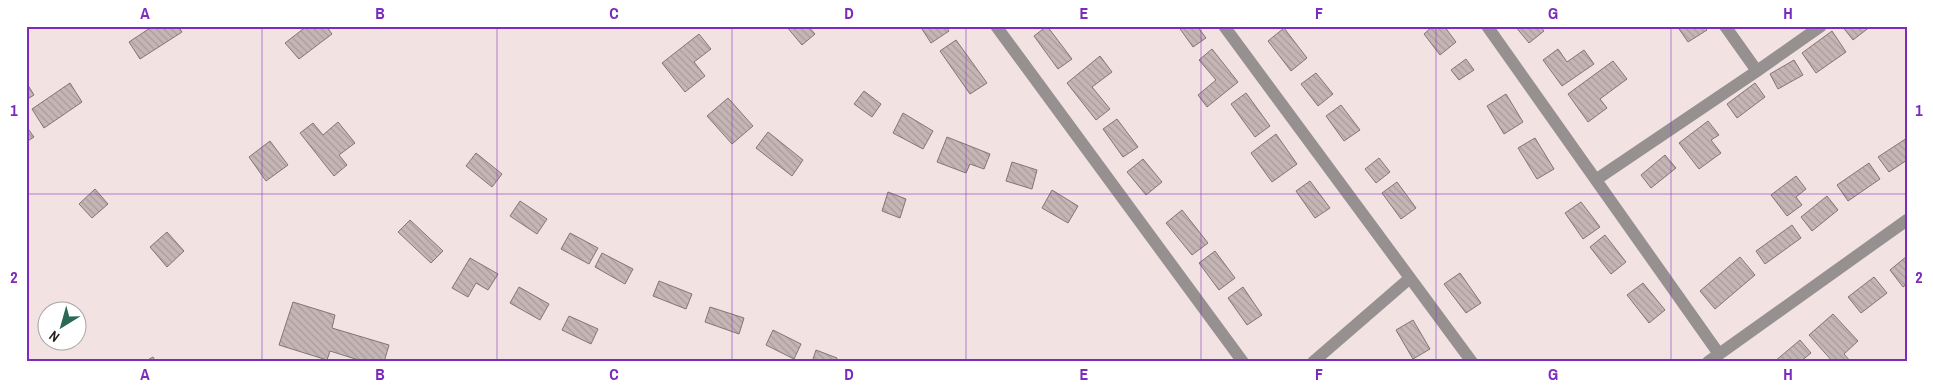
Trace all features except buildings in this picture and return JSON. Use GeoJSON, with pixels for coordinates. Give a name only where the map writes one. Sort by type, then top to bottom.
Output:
{"type":"FeatureCollection","features":[{"type":"Feature","properties":{"kind":"street"},"geometry":{"type":"LineString","coordinates":[[996,26],[1243,362]]}},
{"type":"Feature","properties":{"kind":"street"},"geometry":{"type":"LineString","coordinates":[[1224,26],[1472,362]]}},
{"type":"Feature","properties":{"kind":"street"},"geometry":{"type":"LineString","coordinates":[[1487,26],[1719,354]]}},
{"type":"Feature","properties":{"kind":"street"},"geometry":{"type":"LineString","coordinates":[[1725,26],[1758,71]]}},
{"type":"Feature","properties":{"kind":"street"},"geometry":{"type":"LineString","coordinates":[[1597,179],[1758,71],[1821,26]]}},
{"type":"Feature","properties":{"kind":"street"},"geometry":{"type":"LineString","coordinates":[[1708,362],[1907,220]]}},
{"type":"Feature","properties":{"kind":"street"},"geometry":{"type":"LineString","coordinates":[[1314,362],[1410,278]]}}]}
